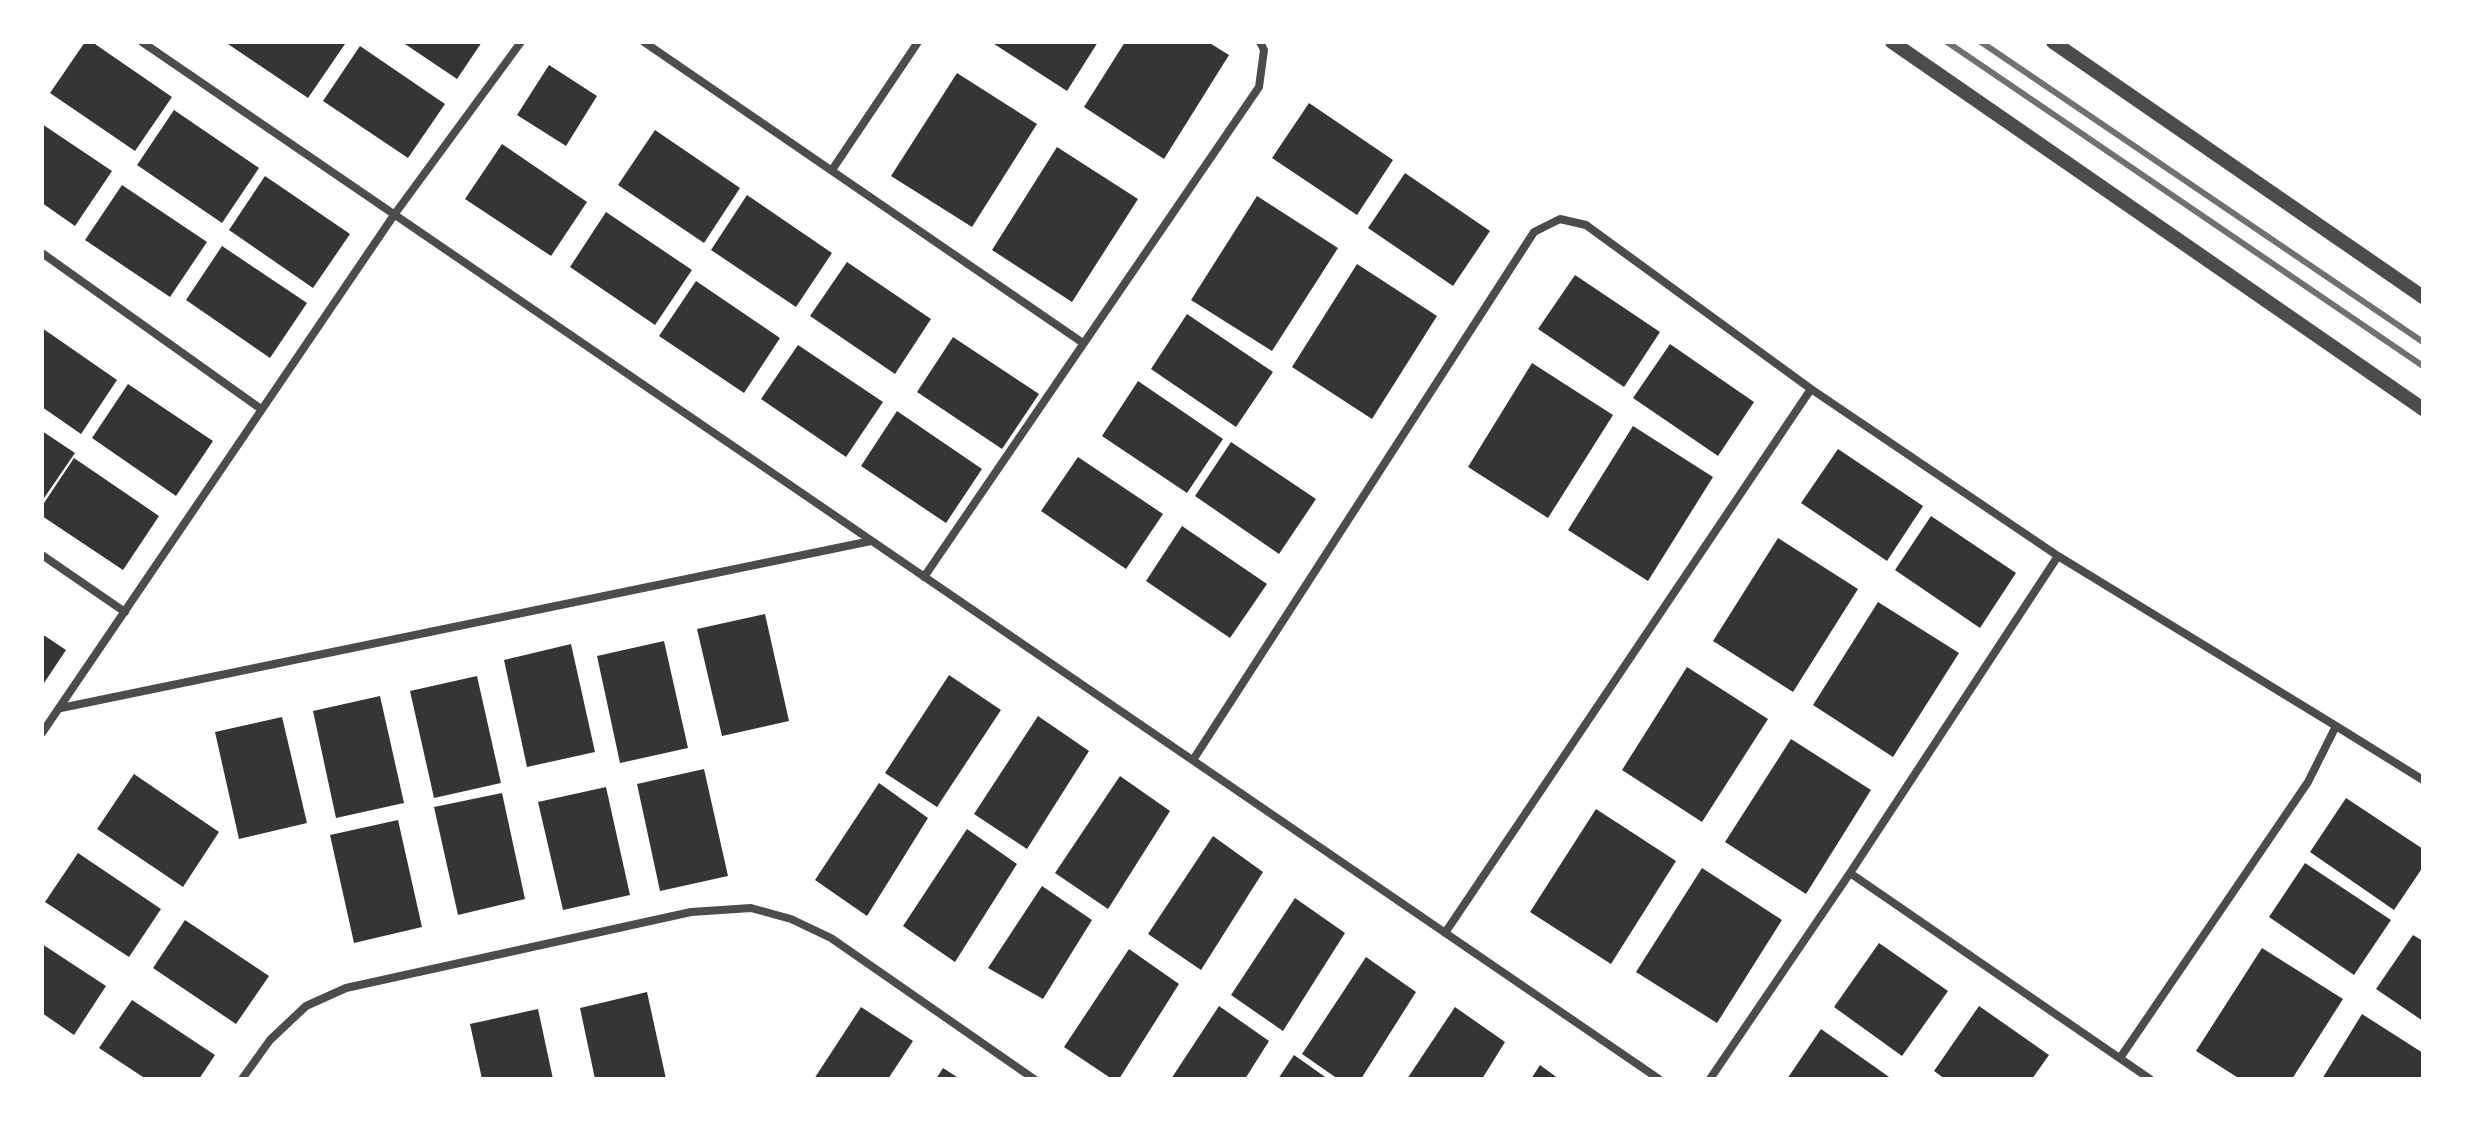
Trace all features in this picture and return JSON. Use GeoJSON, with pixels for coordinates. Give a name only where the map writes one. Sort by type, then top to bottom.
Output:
{"type":"FeatureCollection","features":[{"type":"Feature","properties":{"kind":"street"},"geometry":{"type":"LineString","coordinates":[[142,42],[1659,1079]]}},
{"type":"Feature","properties":{"kind":"street"},"geometry":{"type":"LineString","coordinates":[[42,733],[394,215],[521,42]]}},
{"type":"Feature","properties":{"kind":"street"},"geometry":{"type":"LineString","coordinates":[[644,42],[1083,343]]}},
{"type":"Feature","properties":{"kind":"street"},"geometry":{"type":"LineString","coordinates":[[832,170],[918,42]]}},
{"type":"Feature","properties":{"kind":"street"},"geometry":{"type":"LineString","coordinates":[[924,577],[1259,87],[1264,50],[1260,42]]}},
{"type":"Feature","properties":{"kind":"street"},"geometry":{"type":"LineString","coordinates":[[1892,42],[2423,409]]}},
{"type":"Feature","properties":{"kind":"street"},"geometry":{"type":"LineString","coordinates":[[2053,42],[2423,297]]}},
{"type":"Feature","properties":{"kind":"street"},"geometry":{"type":"LineString","coordinates":[[1193,760],[1534,232],[1560,219],[1586,225],[1811,389],[2058,556],[2423,780]]}},
{"type":"Feature","properties":{"kind":"street"},"geometry":{"type":"LineString","coordinates":[[42,253],[261,409]]}},
{"type":"Feature","properties":{"kind":"street"},"geometry":{"type":"LineString","coordinates":[[1445,933],[1811,389]]}},
{"type":"Feature","properties":{"kind":"street"},"geometry":{"type":"LineString","coordinates":[[60,708],[871,541]]}},
{"type":"Feature","properties":{"kind":"street"},"geometry":{"type":"LineString","coordinates":[[42,555],[125,612]]}},
{"type":"Feature","properties":{"kind":"street"},"geometry":{"type":"LineString","coordinates":[[1710,1079],[1850,873],[2058,556]]}},
{"type":"Feature","properties":{"kind":"street"},"geometry":{"type":"LineString","coordinates":[[2120,1058],[2308,782],[2336,726]]}},
{"type":"Feature","properties":{"kind":"street"},"geometry":{"type":"LineString","coordinates":[[1850,873],[2150,1079]]}},
{"type":"Feature","properties":{"kind":"street"},"geometry":{"type":"LineString","coordinates":[[242,1079],[270,1040],[306,1006],[346,988],[691,912],[751,908],[791,919],[831,938],[1034,1079]]}},
{"type":"Feature","properties":{"kind":"building"},"geometry":{"type":"Polygon","coordinates":[[[85,42],[92,42],[172,97],[135,151],[50,93],[85,42]]]}},
{"type":"Feature","properties":{"kind":"building"},"geometry":{"type":"Polygon","coordinates":[[[225,42],[343,42],[345,44],[308,98],[225,42]]]}},
{"type":"Feature","properties":{"kind":"building"},"geometry":{"type":"Polygon","coordinates":[[[402,42],[482,42],[457,79],[402,42]]]}},
{"type":"Feature","properties":{"kind":"building"},"geometry":{"type":"Polygon","coordinates":[[[991,42],[1098,42],[1067,91],[991,42]]]}},
{"type":"Feature","properties":{"kind":"building"},"geometry":{"type":"Polygon","coordinates":[[[1125,42],[1208,42],[1229,55],[1164,159],[1084,107],[1125,42]]]}},
{"type":"Feature","properties":{"kind":"building"},"geometry":{"type":"Polygon","coordinates":[[[360,46],[445,104],[408,158],[323,101],[360,46]]]}},
{"type":"Feature","properties":{"kind":"building"},"geometry":{"type":"Polygon","coordinates":[[[549,65],[597,96],[566,146],[517,115],[549,65]]]}},
{"type":"Feature","properties":{"kind":"building"},"geometry":{"type":"Polygon","coordinates":[[[957,73],[1037,124],[972,227],[891,176],[957,73]]]}},
{"type":"Feature","properties":{"kind":"building"},"geometry":{"type":"Polygon","coordinates":[[[1309,103],[1393,160],[1357,215],[1272,158],[1309,103]]]}},
{"type":"Feature","properties":{"kind":"building"},"geometry":{"type":"Polygon","coordinates":[[[174,110],[259,168],[222,223],[137,165],[174,110]]]}},
{"type":"Feature","properties":{"kind":"building"},"geometry":{"type":"Polygon","coordinates":[[[42,124],[112,171],[75,226],[42,203],[42,124]]]}},
{"type":"Feature","properties":{"kind":"building"},"geometry":{"type":"Polygon","coordinates":[[[655,130],[740,188],[704,243],[618,185],[655,130]]]}},
{"type":"Feature","properties":{"kind":"building"},"geometry":{"type":"Polygon","coordinates":[[[502,144],[587,202],[551,256],[465,199],[502,144]]]}},
{"type":"Feature","properties":{"kind":"building"},"geometry":{"type":"Polygon","coordinates":[[[1057,147],[1138,199],[1072,302],[992,250],[1057,147]]]}},
{"type":"Feature","properties":{"kind":"building"},"geometry":{"type":"Polygon","coordinates":[[[1405,173],[1490,231],[1453,286],[1368,228],[1405,173]]]}},
{"type":"Feature","properties":{"kind":"building"},"geometry":{"type":"Polygon","coordinates":[[[265,176],[350,234],[313,288],[229,230],[265,176]]]}},
{"type":"Feature","properties":{"kind":"building"},"geometry":{"type":"Polygon","coordinates":[[[122,185],[207,242],[170,297],[85,240],[122,185]]]}},
{"type":"Feature","properties":{"kind":"building"},"geometry":{"type":"Polygon","coordinates":[[[747,195],[832,253],[796,307],[711,250],[747,195]]]}},
{"type":"Feature","properties":{"kind":"building"},"geometry":{"type":"Polygon","coordinates":[[[1257,196],[1338,248],[1272,351],[1191,300],[1257,196]]]}},
{"type":"Feature","properties":{"kind":"building"},"geometry":{"type":"Polygon","coordinates":[[[606,212],[692,270],[655,325],[570,267],[606,212]]]}},
{"type":"Feature","properties":{"kind":"building"},"geometry":{"type":"Polygon","coordinates":[[[222,246],[307,303],[270,358],[186,300],[222,246]]]}},
{"type":"Feature","properties":{"kind":"building"},"geometry":{"type":"Polygon","coordinates":[[[847,262],[931,319],[895,374],[810,316],[847,262]]]}},
{"type":"Feature","properties":{"kind":"building"},"geometry":{"type":"Polygon","coordinates":[[[1357,264],[1437,316],[1372,419],[1292,367],[1357,264]]]}},
{"type":"Feature","properties":{"kind":"building"},"geometry":{"type":"Polygon","coordinates":[[[1575,275],[1660,332],[1624,387],[1538,329],[1575,275]]]}},
{"type":"Feature","properties":{"kind":"building"},"geometry":{"type":"Polygon","coordinates":[[[696,281],[780,338],[744,393],[659,336],[696,281]]]}},
{"type":"Feature","properties":{"kind":"building"},"geometry":{"type":"Polygon","coordinates":[[[1187,314],[1273,372],[1236,427],[1151,369],[1187,314]]]}},
{"type":"Feature","properties":{"kind":"building"},"geometry":{"type":"Polygon","coordinates":[[[42,328],[117,380],[81,434],[42,407],[42,328]]]}},
{"type":"Feature","properties":{"kind":"building"},"geometry":{"type":"Polygon","coordinates":[[[953,337],[1039,394],[1002,449],[917,392],[953,337]]]}},
{"type":"Feature","properties":{"kind":"building"},"geometry":{"type":"Polygon","coordinates":[[[1670,344],[1754,402],[1718,456],[1633,398],[1670,344]]]}},
{"type":"Feature","properties":{"kind":"building"},"geometry":{"type":"Polygon","coordinates":[[[798,345],[883,402],[846,457],[761,399],[798,345]]]}},
{"type":"Feature","properties":{"kind":"building"},"geometry":{"type":"Polygon","coordinates":[[[1532,363],[1613,415],[1548,518],[1468,467],[1532,363]]]}},
{"type":"Feature","properties":{"kind":"building"},"geometry":{"type":"Polygon","coordinates":[[[1138,381],[1223,439],[1187,493],[1102,436],[1138,381]]]}},
{"type":"Feature","properties":{"kind":"building"},"geometry":{"type":"Polygon","coordinates":[[[128,384],[213,441],[176,496],[92,438],[128,384]]]}},
{"type":"Feature","properties":{"kind":"building"},"geometry":{"type":"Polygon","coordinates":[[[897,411],[982,469],[946,523],[861,466],[897,411]]]}},
{"type":"Feature","properties":{"kind":"building"},"geometry":{"type":"Polygon","coordinates":[[[1633,426],[1713,477],[1648,581],[1568,530],[1633,426]]]}},
{"type":"Feature","properties":{"kind":"building"},"geometry":{"type":"Polygon","coordinates":[[[42,431],[75,453],[42,501],[42,431]]]}},
{"type":"Feature","properties":{"kind":"building"},"geometry":{"type":"Polygon","coordinates":[[[1231,442],[1316,499],[1279,554],[1195,496],[1231,442]]]}},
{"type":"Feature","properties":{"kind":"building"},"geometry":{"type":"Polygon","coordinates":[[[1838,449],[1923,506],[1887,561],[1801,503],[1838,449]]]}},
{"type":"Feature","properties":{"kind":"building"},"geometry":{"type":"Polygon","coordinates":[[[1078,457],[1163,514],[1126,569],[1041,511],[1078,457]]]}},
{"type":"Feature","properties":{"kind":"building"},"geometry":{"type":"Polygon","coordinates":[[[74,458],[159,516],[123,570],[42,516],[42,506],[74,458]]]}},
{"type":"Feature","properties":{"kind":"building"},"geometry":{"type":"Polygon","coordinates":[[[1931,516],[2016,573],[1980,628],[1895,570],[1931,516]]]}},
{"type":"Feature","properties":{"kind":"building"},"geometry":{"type":"Polygon","coordinates":[[[1182,526],[1267,584],[1230,638],[1146,581],[1182,526]]]}},
{"type":"Feature","properties":{"kind":"building"},"geometry":{"type":"Polygon","coordinates":[[[1778,538],[1858,589],[1793,692],[1713,641],[1778,538]]]}},
{"type":"Feature","properties":{"kind":"building"},"geometry":{"type":"Polygon","coordinates":[[[1878,602],[1959,653],[1893,757],[1813,705],[1878,602]]]}},
{"type":"Feature","properties":{"kind":"building"},"geometry":{"type":"Polygon","coordinates":[[[765,614],[789,721],[722,736],[697,629],[765,614]]]}},
{"type":"Feature","properties":{"kind":"building"},"geometry":{"type":"Polygon","coordinates":[[[42,634],[66,650],[42,686],[42,634]]]}},
{"type":"Feature","properties":{"kind":"building"},"geometry":{"type":"Polygon","coordinates":[[[664,641],[688,748],[620,763],[597,656],[664,641]]]}},
{"type":"Feature","properties":{"kind":"building"},"geometry":{"type":"Polygon","coordinates":[[[571,644],[595,752],[527,767],[504,660],[571,644]]]}},
{"type":"Feature","properties":{"kind":"building"},"geometry":{"type":"Polygon","coordinates":[[[1687,667],[1768,719],[1702,822],[1622,770],[1687,667]]]}},
{"type":"Feature","properties":{"kind":"building"},"geometry":{"type":"Polygon","coordinates":[[[949,675],[1001,710],[937,807],[885,773],[949,675]]]}},
{"type":"Feature","properties":{"kind":"building"},"geometry":{"type":"Polygon","coordinates":[[[477,676],[501,783],[434,798],[410,691],[477,676]]]}},
{"type":"Feature","properties":{"kind":"building"},"geometry":{"type":"Polygon","coordinates":[[[380,696],[404,803],[336,818],[313,711],[380,696]]]}},
{"type":"Feature","properties":{"kind":"building"},"geometry":{"type":"Polygon","coordinates":[[[1038,716],[1089,751],[1027,849],[974,814],[1038,716]]]}},
{"type":"Feature","properties":{"kind":"building"},"geometry":{"type":"Polygon","coordinates":[[[282,717],[307,823],[239,839],[215,732],[282,717]]]}},
{"type":"Feature","properties":{"kind":"building"},"geometry":{"type":"Polygon","coordinates":[[[1791,739],[1871,790],[1806,894],[1725,842],[1791,739]]]}},
{"type":"Feature","properties":{"kind":"building"},"geometry":{"type":"Polygon","coordinates":[[[704,769],[728,876],[660,891],[637,784],[704,769]]]}},
{"type":"Feature","properties":{"kind":"building"},"geometry":{"type":"Polygon","coordinates":[[[134,774],[219,832],[183,887],[97,829],[134,774]]]}},
{"type":"Feature","properties":{"kind":"building"},"geometry":{"type":"Polygon","coordinates":[[[1120,776],[1170,811],[1108,909],[1055,873],[1120,776]]]}},
{"type":"Feature","properties":{"kind":"building"},"geometry":{"type":"Polygon","coordinates":[[[879,783],[928,818],[867,916],[815,880],[879,783]]]}},
{"type":"Feature","properties":{"kind":"building"},"geometry":{"type":"Polygon","coordinates":[[[606,787],[630,895],[563,910],[538,802],[606,787]]]}},
{"type":"Feature","properties":{"kind":"building"},"geometry":{"type":"Polygon","coordinates":[[[502,793],[525,899],[458,915],[434,807],[502,793]]]}},
{"type":"Feature","properties":{"kind":"building"},"geometry":{"type":"Polygon","coordinates":[[[2346,798],[2423,849],[2423,867],[2394,910],[2310,852],[2346,798]]]}},
{"type":"Feature","properties":{"kind":"building"},"geometry":{"type":"Polygon","coordinates":[[[1596,809],[1676,861],[1611,964],[1530,912],[1596,809]]]}},
{"type":"Feature","properties":{"kind":"building"},"geometry":{"type":"Polygon","coordinates":[[[398,820],[422,927],[354,943],[330,835],[398,820]]]}},
{"type":"Feature","properties":{"kind":"building"},"geometry":{"type":"Polygon","coordinates":[[[967,829],[1017,864],[955,962],[903,926],[967,829]]]}},
{"type":"Feature","properties":{"kind":"building"},"geometry":{"type":"Polygon","coordinates":[[[1213,836],[1263,872],[1201,970],[1148,934],[1213,836]]]}},
{"type":"Feature","properties":{"kind":"building"},"geometry":{"type":"Polygon","coordinates":[[[78,853],[161,909],[129,957],[45,902],[78,853]]]}},
{"type":"Feature","properties":{"kind":"building"},"geometry":{"type":"Polygon","coordinates":[[[2305,863],[2391,920],[2354,975],[2269,917],[2305,863]]]}},
{"type":"Feature","properties":{"kind":"building"},"geometry":{"type":"Polygon","coordinates":[[[1702,868],[1782,920],[1717,1023],[1636,972],[1702,868]]]}},
{"type":"Feature","properties":{"kind":"building"},"geometry":{"type":"Polygon","coordinates":[[[1042,886],[1092,920],[1043,999],[988,968],[1042,886]]]}},
{"type":"Feature","properties":{"kind":"building"},"geometry":{"type":"Polygon","coordinates":[[[1295,898],[1345,933],[1283,1031],[1231,995],[1295,898]]]}},
{"type":"Feature","properties":{"kind":"building"},"geometry":{"type":"Polygon","coordinates":[[[185,920],[269,976],[236,1024],[153,968],[185,920]]]}},
{"type":"Feature","properties":{"kind":"building"},"geometry":{"type":"Polygon","coordinates":[[[2413,935],[2423,941],[2423,1021],[2376,989],[2413,935]]]}},
{"type":"Feature","properties":{"kind":"building"},"geometry":{"type":"Polygon","coordinates":[[[1879,943],[1948,991],[1902,1056],[1834,1007],[1879,943]]]}},
{"type":"Feature","properties":{"kind":"building"},"geometry":{"type":"Polygon","coordinates":[[[42,944],[106,986],[74,1035],[42,1013],[42,944]]]}},
{"type":"Feature","properties":{"kind":"building"},"geometry":{"type":"Polygon","coordinates":[[[2262,948],[2343,999],[2292,1079],[2240,1079],[2196,1051],[2262,948]]]}},
{"type":"Feature","properties":{"kind":"building"},"geometry":{"type":"Polygon","coordinates":[[[1129,949],[1179,984],[1119,1079],[1112,1079],[1064,1047],[1129,949]]]}},
{"type":"Feature","properties":{"kind":"building"},"geometry":{"type":"Polygon","coordinates":[[[1366,957],[1416,992],[1361,1079],[1338,1079],[1302,1054],[1366,957]]]}},
{"type":"Feature","properties":{"kind":"building"},"geometry":{"type":"Polygon","coordinates":[[[647,992],[666,1079],[595,1079],[580,1008],[647,992]]]}},
{"type":"Feature","properties":{"kind":"building"},"geometry":{"type":"Polygon","coordinates":[[[132,1000],[215,1055],[199,1079],[146,1079],[99,1048],[132,1000]]]}},
{"type":"Feature","properties":{"kind":"building"},"geometry":{"type":"Polygon","coordinates":[[[1219,1006],[1269,1041],[1245,1079],[1171,1079],[1219,1006]]]}},
{"type":"Feature","properties":{"kind":"building"},"geometry":{"type":"Polygon","coordinates":[[[1979,1006],[2049,1055],[2032,1079],[1945,1079],[1934,1071],[1979,1006]]]}},
{"type":"Feature","properties":{"kind":"building"},"geometry":{"type":"Polygon","coordinates":[[[861,1007],[913,1041],[888,1079],[814,1079],[861,1007]]]}},
{"type":"Feature","properties":{"kind":"building"},"geometry":{"type":"Polygon","coordinates":[[[1455,1007],[1505,1042],[1482,1079],[1407,1079],[1455,1007]]]}},
{"type":"Feature","properties":{"kind":"building"},"geometry":{"type":"Polygon","coordinates":[[[538,1009],[553,1079],[482,1079],[470,1024],[538,1009]]]}},
{"type":"Feature","properties":{"kind":"building"},"geometry":{"type":"Polygon","coordinates":[[[2362,1014],[2423,1053],[2423,1079],[2322,1079],[2362,1014]]]}},
{"type":"Feature","properties":{"kind":"building"},"geometry":{"type":"Polygon","coordinates":[[[1821,1029],[1892,1079],[1787,1079],[1821,1029]]]}},
{"type":"Feature","properties":{"kind":"building"},"geometry":{"type":"Polygon","coordinates":[[[1294,1055],[1328,1079],[1278,1079],[1294,1055]]]}},
{"type":"Feature","properties":{"kind":"building"},"geometry":{"type":"Polygon","coordinates":[[[1540,1065],[1559,1079],[1531,1079],[1540,1065]]]}},
{"type":"Feature","properties":{"kind":"building"},"geometry":{"type":"Polygon","coordinates":[[[943,1068],[960,1079],[936,1079],[943,1068]]]}},
{"type":"Feature","properties":{"kind":"railway"},"geometry":{"type":"LineString","coordinates":[[1947,42],[2423,366]]}},
{"type":"Feature","properties":{"kind":"railway"},"geometry":{"type":"LineString","coordinates":[[1981,42],[2423,342]]}}]}
